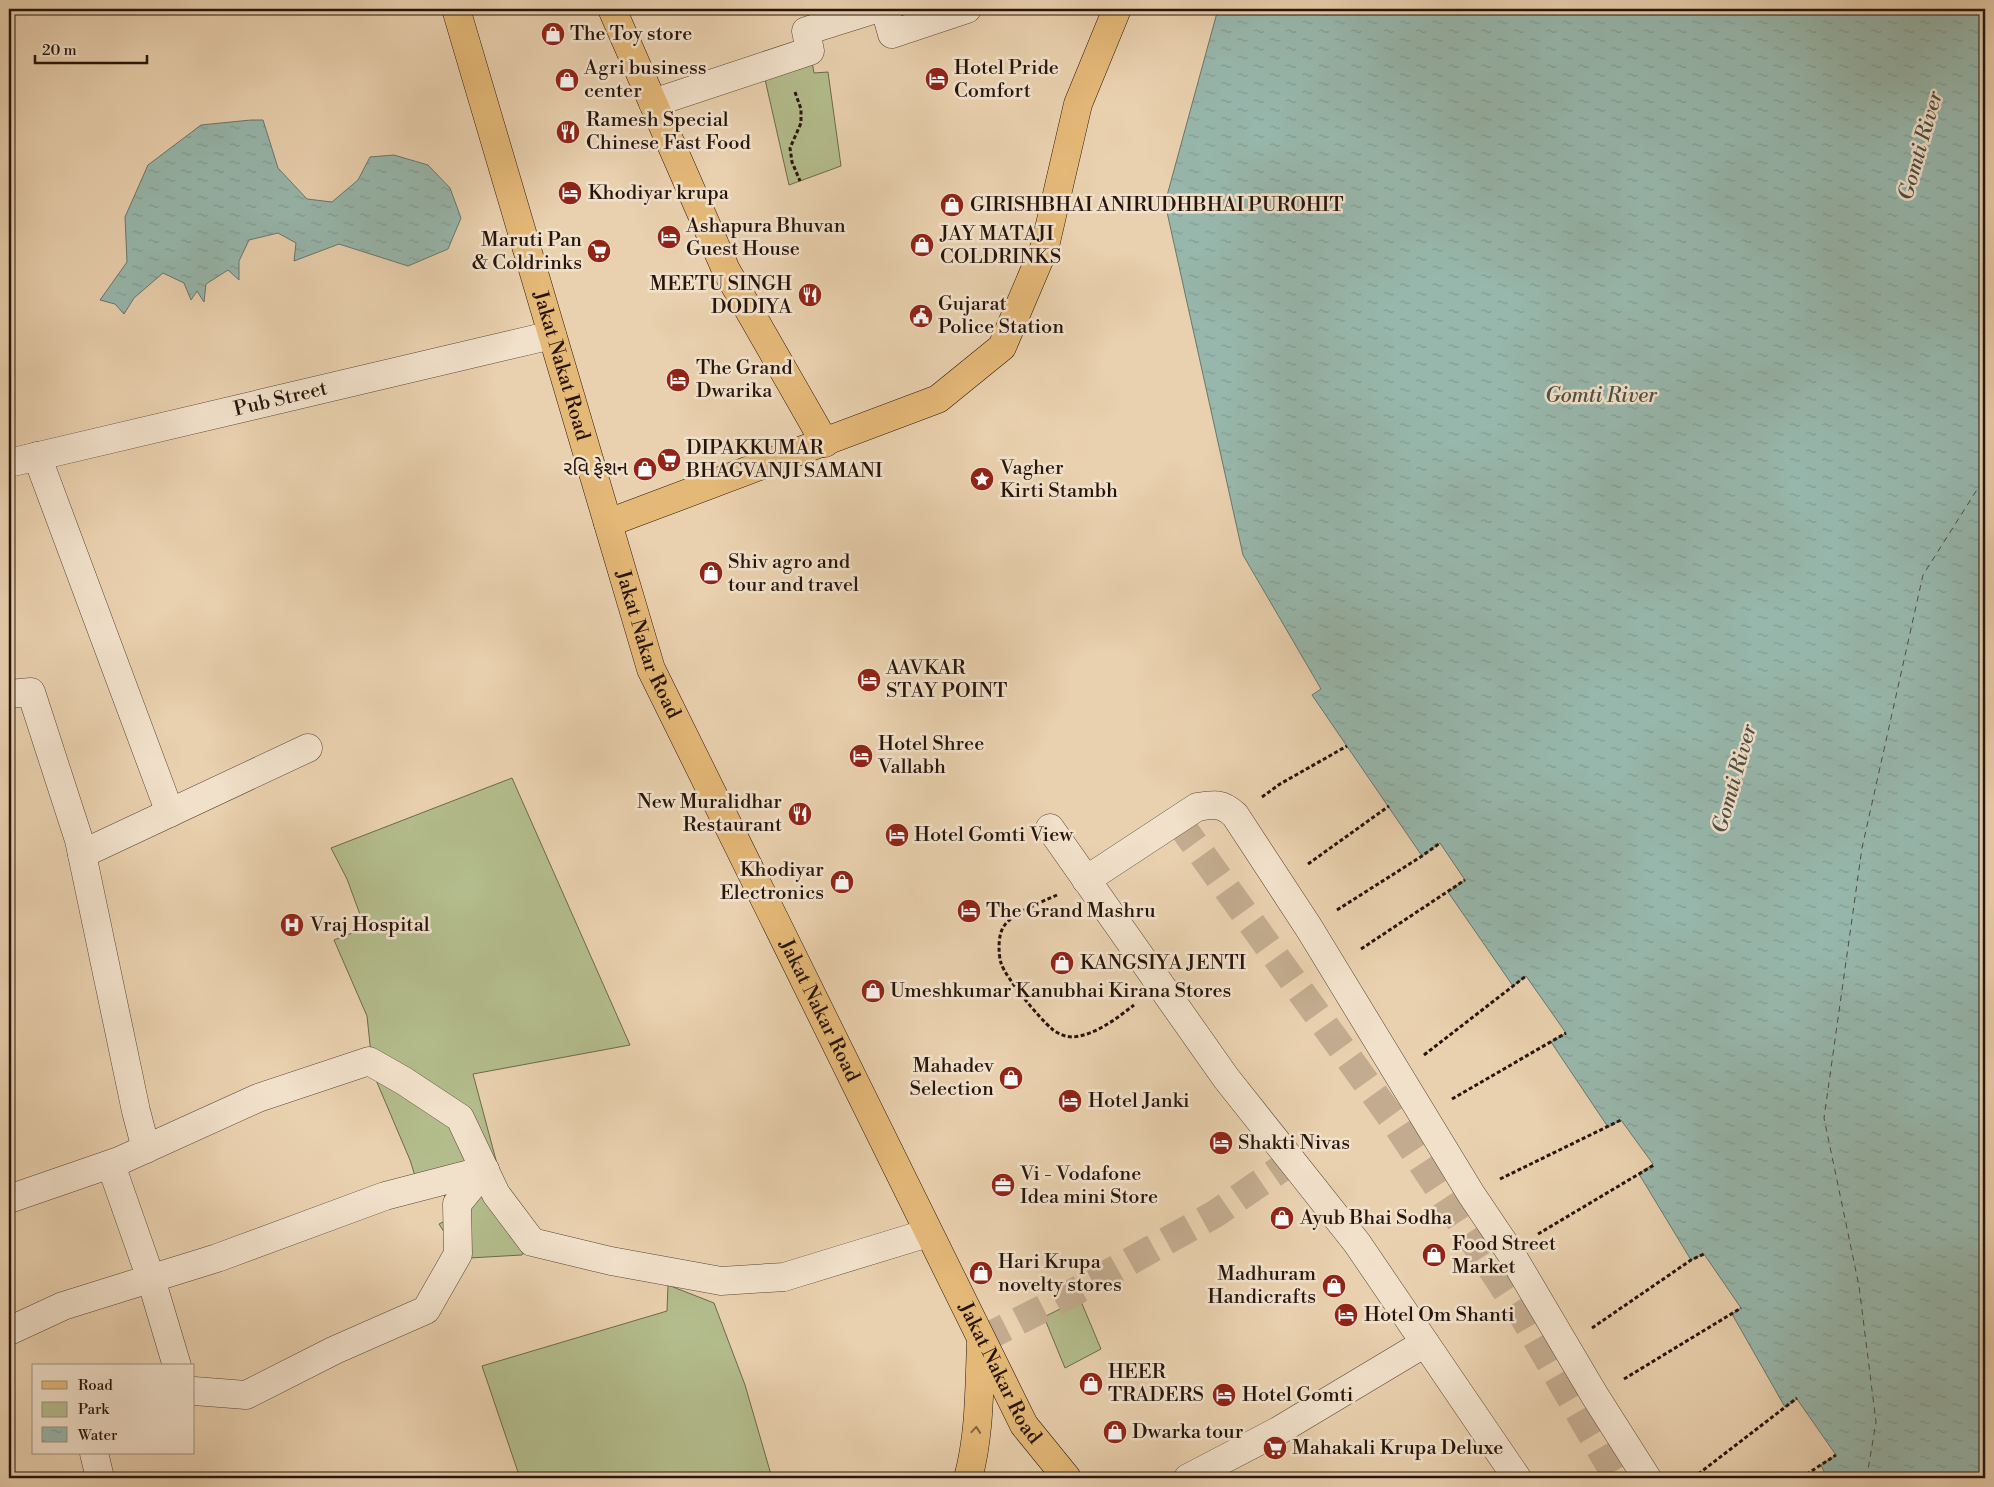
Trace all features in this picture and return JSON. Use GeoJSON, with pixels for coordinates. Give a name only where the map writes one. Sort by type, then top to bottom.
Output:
{"type":"FeatureCollection","features":[{"type":"Feature","properties":{"kind":"main road","name":"Jakat Nakat Road"},"geometry":{"type":"LineString","coordinates":[[456,9],[608,524]]}},
{"type":"Feature","properties":{"kind":"main road"},"geometry":{"type":"LineString","coordinates":[[612,9],[726,270],[825,443]]}},
{"type":"Feature","properties":{"kind":"main road"},"geometry":{"type":"LineString","coordinates":[[608,524],[938,399],[1002,347],[1045,246],[1078,104],[1117,9]]}},
{"type":"Feature","properties":{"kind":"main road","name":"Jakat Nakar Road"},"geometry":{"type":"LineString","coordinates":[[608,524],[651,668],[1024,1425],[1067,1478]]}},
{"type":"Feature","properties":{"kind":"main road"},"geometry":{"type":"LineString","coordinates":[[968,1478],[973,1459],[979,1398],[981,1340]]}},
{"type":"Feature","properties":{"kind":"street"},"geometry":{"type":"LineString","coordinates":[[653,103],[810,51],[806,31],[876,9]]}},
{"type":"Feature","properties":{"kind":"street"},"geometry":{"type":"LineString","coordinates":[[885,9],[892,34],[967,9]]}},
{"type":"Feature","properties":{"kind":"street","name":"Pub Street"},"geometry":{"type":"LineString","coordinates":[[9,463],[552,335]]}},
{"type":"Feature","properties":{"kind":"street"},"geometry":{"type":"LineString","coordinates":[[37,456],[170,813]]}},
{"type":"Feature","properties":{"kind":"street"},"geometry":{"type":"LineString","coordinates":[[9,694],[31,692],[79,840],[136,1111],[146,1150]]}},
{"type":"Feature","properties":{"kind":"street"},"geometry":{"type":"LineString","coordinates":[[82,854],[308,748]]}},
{"type":"Feature","properties":{"kind":"street"},"geometry":{"type":"LineString","coordinates":[[1086,880],[1197,807],[1214,804],[1228,808],[1235,815],[1333,966],[1471,1194],[1510,1252],[1594,1396],[1647,1478]]}},
{"type":"Feature","properties":{"kind":"street"},"geometry":{"type":"LineString","coordinates":[[1050,828],[1226,1078],[1357,1243],[1517,1478]]}},
{"type":"Feature","properties":{"kind":"street"},"geometry":{"type":"LineString","coordinates":[[9,1199],[111,1165],[258,1098],[369,1061],[460,1118],[496,1194],[532,1242],[611,1261],[720,1281],[784,1277],[928,1233]]}},
{"type":"Feature","properties":{"kind":"street"},"geometry":{"type":"LineString","coordinates":[[111,1165],[151,1279],[176,1364]]}},
{"type":"Feature","properties":{"kind":"street"},"geometry":{"type":"LineString","coordinates":[[9,1331],[63,1306],[217,1258],[385,1196],[485,1170]]}},
{"type":"Feature","properties":{"kind":"street"},"geometry":{"type":"LineString","coordinates":[[195,1391],[246,1395],[335,1350],[426,1310],[458,1254],[457,1204],[485,1170]]}},
{"type":"Feature","properties":{"kind":"street"},"geometry":{"type":"LineString","coordinates":[[1188,1478],[1278,1430],[1425,1343]]}},
{"type":"Feature","properties":{"kind":"street"},"geometry":{"type":"LineString","coordinates":[[94,1454],[100,1478]]}},
{"type":"Feature","properties":{"kind":"path"},"geometry":{"type":"LineString","coordinates":[[784,60],[782,71],[796,93],[801,109],[800,123],[790,148],[792,162],[800,181]]}},
{"type":"Feature","properties":{"kind":"path"},"geometry":{"type":"LineString","coordinates":[[1235,815],[1280,784],[1347,746]]}},
{"type":"Feature","properties":{"kind":"path"},"geometry":{"type":"LineString","coordinates":[[1281,884],[1389,806]]}},
{"type":"Feature","properties":{"kind":"path"},"geometry":{"type":"LineString","coordinates":[[1309,928],[1440,843]]}},
{"type":"Feature","properties":{"kind":"path"},"geometry":{"type":"LineString","coordinates":[[1086,880],[1012,918],[1005,925],[1000,932],[999,947],[1001,963],[1006,974],[1053,1029],[1063,1036],[1073,1037],[1086,1034],[1111,1022],[1161,986]]}},
{"type":"Feature","properties":{"kind":"path"},"geometry":{"type":"LineString","coordinates":[[1333,966],[1465,880]]}},
{"type":"Feature","properties":{"kind":"path"},"geometry":{"type":"LineString","coordinates":[[1398,1073],[1443,1042],[1526,976]]}},
{"type":"Feature","properties":{"kind":"path"},"geometry":{"type":"LineString","coordinates":[[1423,1113],[1472,1089],[1566,1033]]}},
{"type":"Feature","properties":{"kind":"path"},"geometry":{"type":"LineString","coordinates":[[1471,1194],[1621,1120]]}},
{"type":"Feature","properties":{"kind":"path"},"geometry":{"type":"LineString","coordinates":[[1510,1252],[1654,1165]]}},
{"type":"Feature","properties":{"kind":"path"},"geometry":{"type":"LineString","coordinates":[[1566,1346],[1691,1260],[1704,1254]]}},
{"type":"Feature","properties":{"kind":"path"},"geometry":{"type":"LineString","coordinates":[[1594,1396],[1741,1308]]}},
{"type":"Feature","properties":{"kind":"path"},"geometry":{"type":"LineString","coordinates":[[1693,1478],[1797,1398]]}},
{"type":"Feature","properties":{"kind":"path"},"geometry":{"type":"LineString","coordinates":[[1801,1478],[1836,1455]]}},
{"type":"Feature","properties":{"kind":"green space"},"geometry":{"type":"Polygon","coordinates":[[[810,51],[814,73],[828,72],[841,166],[789,185],[762,66],[810,51]]]}},
{"type":"Feature","properties":{"kind":"green space"},"geometry":{"type":"Polygon","coordinates":[[[512,778],[630,1045],[473,1074],[500,1175],[532,1242],[522,1255],[469,1258],[458,1254],[439,1224],[451,1218],[443,1190],[421,1195],[410,1160],[373,1073],[367,1016],[334,940],[365,928],[347,879],[331,848],[512,778]]]}},
{"type":"Feature","properties":{"kind":"green space"},"geometry":{"type":"Polygon","coordinates":[[[668,1285],[714,1303],[745,1385],[772,1478],[520,1478],[482,1366],[667,1311],[668,1285]]]}},
{"type":"Feature","properties":{"kind":"green space"},"geometry":{"type":"Polygon","coordinates":[[[1080,1299],[1101,1349],[1065,1368],[1044,1317],[1080,1299]]]}},
{"type":"Feature","properties":{"kind":"water","name":"Gomti River"},"geometry":{"type":"Polygon","coordinates":[[[1218,9],[1985,9],[1985,1478],[1827,1478],[1821,1465],[1836,1455],[1797,1399],[1785,1407],[1732,1314],[1741,1308],[1704,1254],[1691,1260],[1639,1174],[1653,1164],[1621,1120],[1608,1127],[1551,1042],[1566,1033],[1526,976],[1513,986],[1448,892],[1465,880],[1440,843],[1422,856],[1312,695],[1321,689],[1243,555],[1165,203],[1218,9]]]}},
{"type":"Feature","properties":{"kind":"water"},"geometry":{"type":"Polygon","coordinates":[[[263,120],[278,168],[307,199],[332,202],[358,180],[370,157],[394,155],[428,165],[450,188],[461,218],[448,249],[408,266],[339,244],[294,261],[296,243],[278,233],[249,240],[239,261],[239,280],[228,270],[206,284],[204,302],[197,291],[191,300],[184,283],[163,273],[134,298],[124,314],[115,304],[100,300],[127,262],[125,217],[148,165],[201,125],[263,120]]]}},
{"type":"Feature","properties":{"kind":"ferry route"},"geometry":{"type":"LineString","coordinates":[[1865,1478],[1876,1422],[1859,1286],[1824,1118],[1862,848],[1923,575],[1985,477]]}},
{"type":"Feature","properties":{"kind":"tunnel"},"geometry":{"type":"LineString","coordinates":[[1178,821],[1396,1124],[1524,1318],[1617,1478]]}},
{"type":"Feature","properties":{"kind":"tunnel"},"geometry":{"type":"LineString","coordinates":[[981,1340],[1058,1301],[1215,1214],[1292,1161]]}},
{"type":"Feature","properties":{"kind":"place","name":"The Toy store"},"geometry":{"type":"Point","coordinates":[553,34]}},
{"type":"Feature","properties":{"kind":"place","name":"Hotel Pride Comfort"},"geometry":{"type":"Point","coordinates":[937,79]}},
{"type":"Feature","properties":{"kind":"place","name":"Agri business center"},"geometry":{"type":"Point","coordinates":[567,80]}},
{"type":"Feature","properties":{"kind":"place","name":"Ramesh Special Chinese Fast Food"},"geometry":{"type":"Point","coordinates":[568,132]}},
{"type":"Feature","properties":{"kind":"place","name":"Khodiyar krupa"},"geometry":{"type":"Point","coordinates":[570,193]}},
{"type":"Feature","properties":{"kind":"place","name":"GIRISHBHAI ANIRUDHBHAI PUROHIT"},"geometry":{"type":"Point","coordinates":[952,205]}},
{"type":"Feature","properties":{"kind":"place","name":"Ashapura Bhuvan Guest House"},"geometry":{"type":"Point","coordinates":[669,237]}},
{"type":"Feature","properties":{"kind":"place","name":"JAY MATAJI COLDRINKS"},"geometry":{"type":"Point","coordinates":[922,245]}},
{"type":"Feature","properties":{"kind":"place","name":"Maruti Pan & Coldrinks"},"geometry":{"type":"Point","coordinates":[599,251]}},
{"type":"Feature","properties":{"kind":"place","name":"MEETU SINGH DODIYA"},"geometry":{"type":"Point","coordinates":[810,295]}},
{"type":"Feature","properties":{"kind":"place","name":"Gujarat Police Station"},"geometry":{"type":"Point","coordinates":[921,316]}},
{"type":"Feature","properties":{"kind":"place","name":"The Grand Dwarika"},"geometry":{"type":"Point","coordinates":[678,380]}},
{"type":"Feature","properties":{"kind":"place","name":"DIPAKKUMAR BHAGVANJI SAMANI"},"geometry":{"type":"Point","coordinates":[669,460]}},
{"type":"Feature","properties":{"kind":"place","name":"રવિ ફેશન"},"geometry":{"type":"Point","coordinates":[645,469]}},
{"type":"Feature","properties":{"kind":"place","name":"Vagher Kirti Stambh"},"geometry":{"type":"Point","coordinates":[982,479]}},
{"type":"Feature","properties":{"kind":"place","name":"Shiv agro and tour and travel"},"geometry":{"type":"Point","coordinates":[711,573]}},
{"type":"Feature","properties":{"kind":"place","name":"AAVKAR STAY POINT"},"geometry":{"type":"Point","coordinates":[869,680]}},
{"type":"Feature","properties":{"kind":"place","name":"Hotel Shree Vallabh"},"geometry":{"type":"Point","coordinates":[861,756]}},
{"type":"Feature","properties":{"kind":"place","name":"New Muralidhar Restaurant"},"geometry":{"type":"Point","coordinates":[800,814]}},
{"type":"Feature","properties":{"kind":"place","name":"Hotel Gomti View"},"geometry":{"type":"Point","coordinates":[897,835]}},
{"type":"Feature","properties":{"kind":"place","name":"Khodiyar Electronics"},"geometry":{"type":"Point","coordinates":[842,882]}},
{"type":"Feature","properties":{"kind":"place","name":"The Grand Mashru"},"geometry":{"type":"Point","coordinates":[969,911]}},
{"type":"Feature","properties":{"kind":"place","name":"Vraj Hospital"},"geometry":{"type":"Point","coordinates":[292,925]}},
{"type":"Feature","properties":{"kind":"place","name":"KANGSIYA JENTI"},"geometry":{"type":"Point","coordinates":[1062,963]}},
{"type":"Feature","properties":{"kind":"place","name":"Umeshkumar Kanubhai Kirana Stores"},"geometry":{"type":"Point","coordinates":[873,991]}},
{"type":"Feature","properties":{"kind":"place","name":"Mahadev Selection"},"geometry":{"type":"Point","coordinates":[1011,1078]}},
{"type":"Feature","properties":{"kind":"place","name":"Hotel Janki"},"geometry":{"type":"Point","coordinates":[1070,1101]}},
{"type":"Feature","properties":{"kind":"place","name":"Shakti Nivas"},"geometry":{"type":"Point","coordinates":[1221,1143]}},
{"type":"Feature","properties":{"kind":"place","name":"Vi - Vodafone Idea mini Store"},"geometry":{"type":"Point","coordinates":[1003,1185]}},
{"type":"Feature","properties":{"kind":"place","name":"Ayub Bhai Sodha"},"geometry":{"type":"Point","coordinates":[1282,1218]}},
{"type":"Feature","properties":{"kind":"place","name":"Food Street Market"},"geometry":{"type":"Point","coordinates":[1434,1255]}},
{"type":"Feature","properties":{"kind":"place","name":"Hari Krupa novelty stores"},"geometry":{"type":"Point","coordinates":[981,1273]}},
{"type":"Feature","properties":{"kind":"place","name":"Madhuram Handicrafts"},"geometry":{"type":"Point","coordinates":[1334,1286]}},
{"type":"Feature","properties":{"kind":"place","name":"Hotel Om Shanti"},"geometry":{"type":"Point","coordinates":[1346,1315]}},
{"type":"Feature","properties":{"kind":"place","name":"HEER TRADERS"},"geometry":{"type":"Point","coordinates":[1091,1384]}},
{"type":"Feature","properties":{"kind":"place","name":"Hotel Gomti"},"geometry":{"type":"Point","coordinates":[1224,1395]}},
{"type":"Feature","properties":{"kind":"place","name":"Dwarka tour"},"geometry":{"type":"Point","coordinates":[1115,1432]}},
{"type":"Feature","properties":{"kind":"place","name":"Mahakali Krupa Deluxe"},"geometry":{"type":"Point","coordinates":[1275,1448]}}]}
